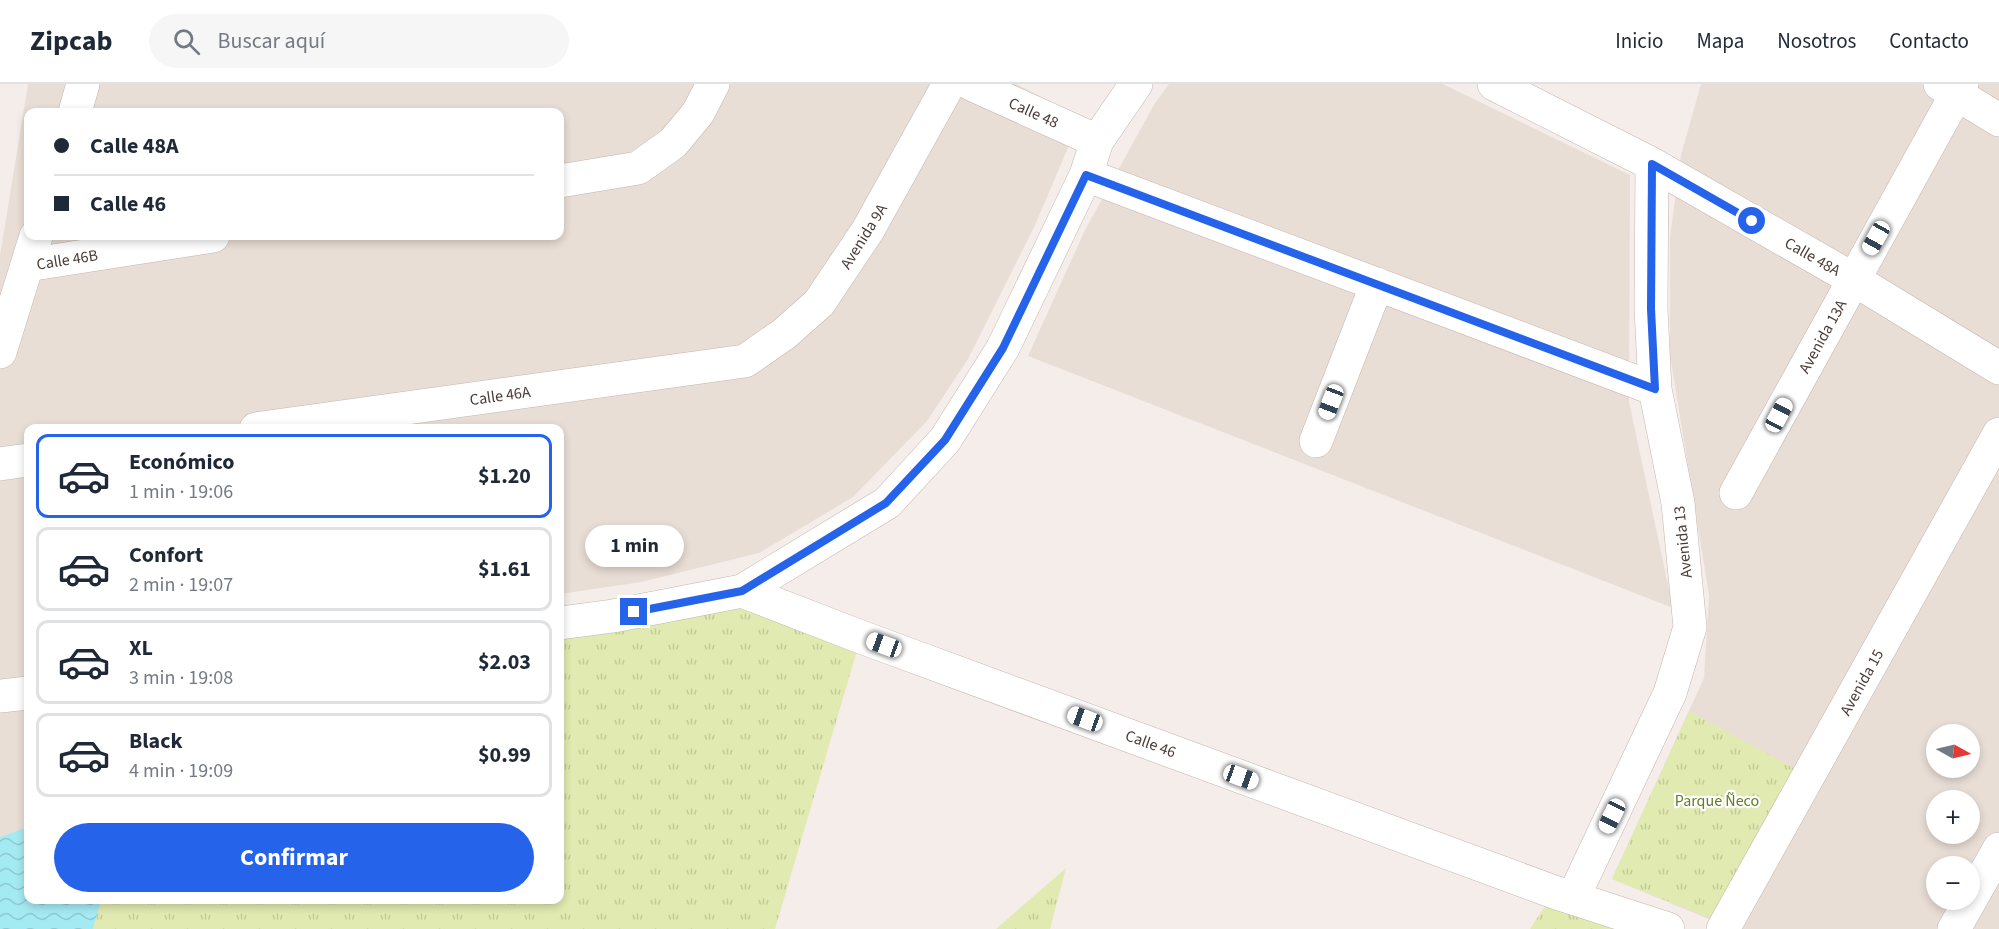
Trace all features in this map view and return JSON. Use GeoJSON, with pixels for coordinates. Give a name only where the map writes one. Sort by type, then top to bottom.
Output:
{"type":"FeatureCollection","features":[{"type":"Feature","properties":{"kind":"street"},"geometry":{"type":"LineString","coordinates":[[76,108],[83,84]]}},
{"type":"Feature","properties":{"kind":"street"},"geometry":{"type":"LineString","coordinates":[[564,180],[638,168],[673,142],[698,113],[713,84]]}},
{"type":"Feature","properties":{"kind":"street","name":"Avenida 9A"},"geometry":{"type":"LineString","coordinates":[[745,361],[784,334],[819,303],[868,230],[949,84]]}},
{"type":"Feature","properties":{"kind":"street","name":"Calle 48"},"geometry":{"type":"LineString","coordinates":[[971,84],[1097,141]]}},
{"type":"Feature","properties":{"kind":"street"},"geometry":{"type":"LineString","coordinates":[[564,622],[613,616],[742,591],[886,503],[945,440],[1003,348],[1086,175],[1097,141],[1136,84]]}},
{"type":"Feature","properties":{"kind":"street","name":"Calle 48A"},"geometry":{"type":"LineString","coordinates":[[1494,84],[1652,164],[1853,279],[1999,368]]}},
{"type":"Feature","properties":{"kind":"street"},"geometry":{"type":"LineString","coordinates":[[1953,87],[1999,120]]}},
{"type":"Feature","properties":{"kind":"street","name":"Avenida 13A"},"geometry":{"type":"LineString","coordinates":[[1736,493],[1853,279],[1953,87]]}},
{"type":"Feature","properties":{"kind":"street","name":"Avenida 13"},"geometry":{"type":"LineString","coordinates":[[1573,898],[1670,693],[1690,627],[1678,503],[1655,389],[1651,309],[1652,164]]}},
{"type":"Feature","properties":{"kind":"street"},"geometry":{"type":"LineString","coordinates":[[1086,175],[1655,389]]}},
{"type":"Feature","properties":{"kind":"street","name":"Calle 46B"},"geometry":{"type":"LineString","coordinates":[[32,250],[161,240]]}},
{"type":"Feature","properties":{"kind":"street"},"geometry":{"type":"LineString","coordinates":[[0,352],[32,250]]}},
{"type":"Feature","properties":{"kind":"street"},"geometry":{"type":"LineString","coordinates":[[1316,441],[1377,284]]}},
{"type":"Feature","properties":{"kind":"street","name":"Calle 46A"},"geometry":{"type":"LineString","coordinates":[[292,424],[745,361]]}},
{"type":"Feature","properties":{"kind":"street","name":"Avenida 15"},"geometry":{"type":"LineString","coordinates":[[1723,929],[1999,434]]}},
{"type":"Feature","properties":{"kind":"street"},"geometry":{"type":"LineString","coordinates":[[0,464],[24,461]]}},
{"type":"Feature","properties":{"kind":"street","name":"Calle 46"},"geometry":{"type":"LineString","coordinates":[[742,591],[861,637],[1573,898],[1668,929]]}},
{"type":"Feature","properties":{"kind":"street"},"geometry":{"type":"LineString","coordinates":[[0,696],[24,693]]}},
{"type":"Feature","properties":{"kind":"street"},"geometry":{"type":"LineString","coordinates":[[1954,929],[1999,849]]}},
{"type":"Feature","properties":{"kind":"shaded area"},"geometry":{"type":"Polygon","coordinates":[[[28,84],[1016,84],[1081,117],[1036,223],[968,359],[927,421],[853,497],[759,553],[641,582],[564,593],[564,424],[24,424],[24,828],[0,837],[0,256],[24,109],[24,240],[564,240],[564,108],[24,108],[28,84]]]}},
{"type":"Feature","properties":{"kind":"shaded area"},"geometry":{"type":"Polygon","coordinates":[[[1169,84],[1443,84],[1630,175],[1629,402],[1673,608],[1028,356],[1085,230],[1155,103],[1169,84]]]}},
{"type":"Feature","properties":{"kind":"shaded area"},"geometry":{"type":"Polygon","coordinates":[[[1701,84],[1999,84],[1999,929],[1733,929],[1612,879],[1704,678],[1709,595],[1670,355],[1670,237],[1681,155],[1701,84]]]}},
{"type":"Feature","properties":{"kind":"green space"},"geometry":{"type":"Polygon","coordinates":[[[742,591],[861,637],[775,929],[0,929],[0,837],[24,828],[24,904],[564,904],[564,622],[742,591]]]}},
{"type":"Feature","properties":{"kind":"green space","name":"Parque Ñeco"},"geometry":{"type":"Polygon","coordinates":[[[1689,711],[1801,772],[1726,924],[1612,879],[1689,711]]]}},
{"type":"Feature","properties":{"kind":"green space"},"geometry":{"type":"Polygon","coordinates":[[[1066,868],[1050,929],[996,929],[1066,868]]]}},
{"type":"Feature","properties":{"kind":"green space"},"geometry":{"type":"Polygon","coordinates":[[[1554,892],[1668,929],[1530,929],[1554,892]]]}},
{"type":"Feature","properties":{"kind":"water"},"geometry":{"type":"Polygon","coordinates":[[[24,828],[24,904],[100,904],[93,929],[0,929],[0,837],[24,828]]]}},
{"type":"Feature","properties":{"kind":"route"},"geometry":{"type":"LineString","coordinates":[[634,612],[742,591],[886,503],[945,440],[1003,348],[1086,175],[1655,389],[1651,309],[1652,164],[1752,221]]}}]}
